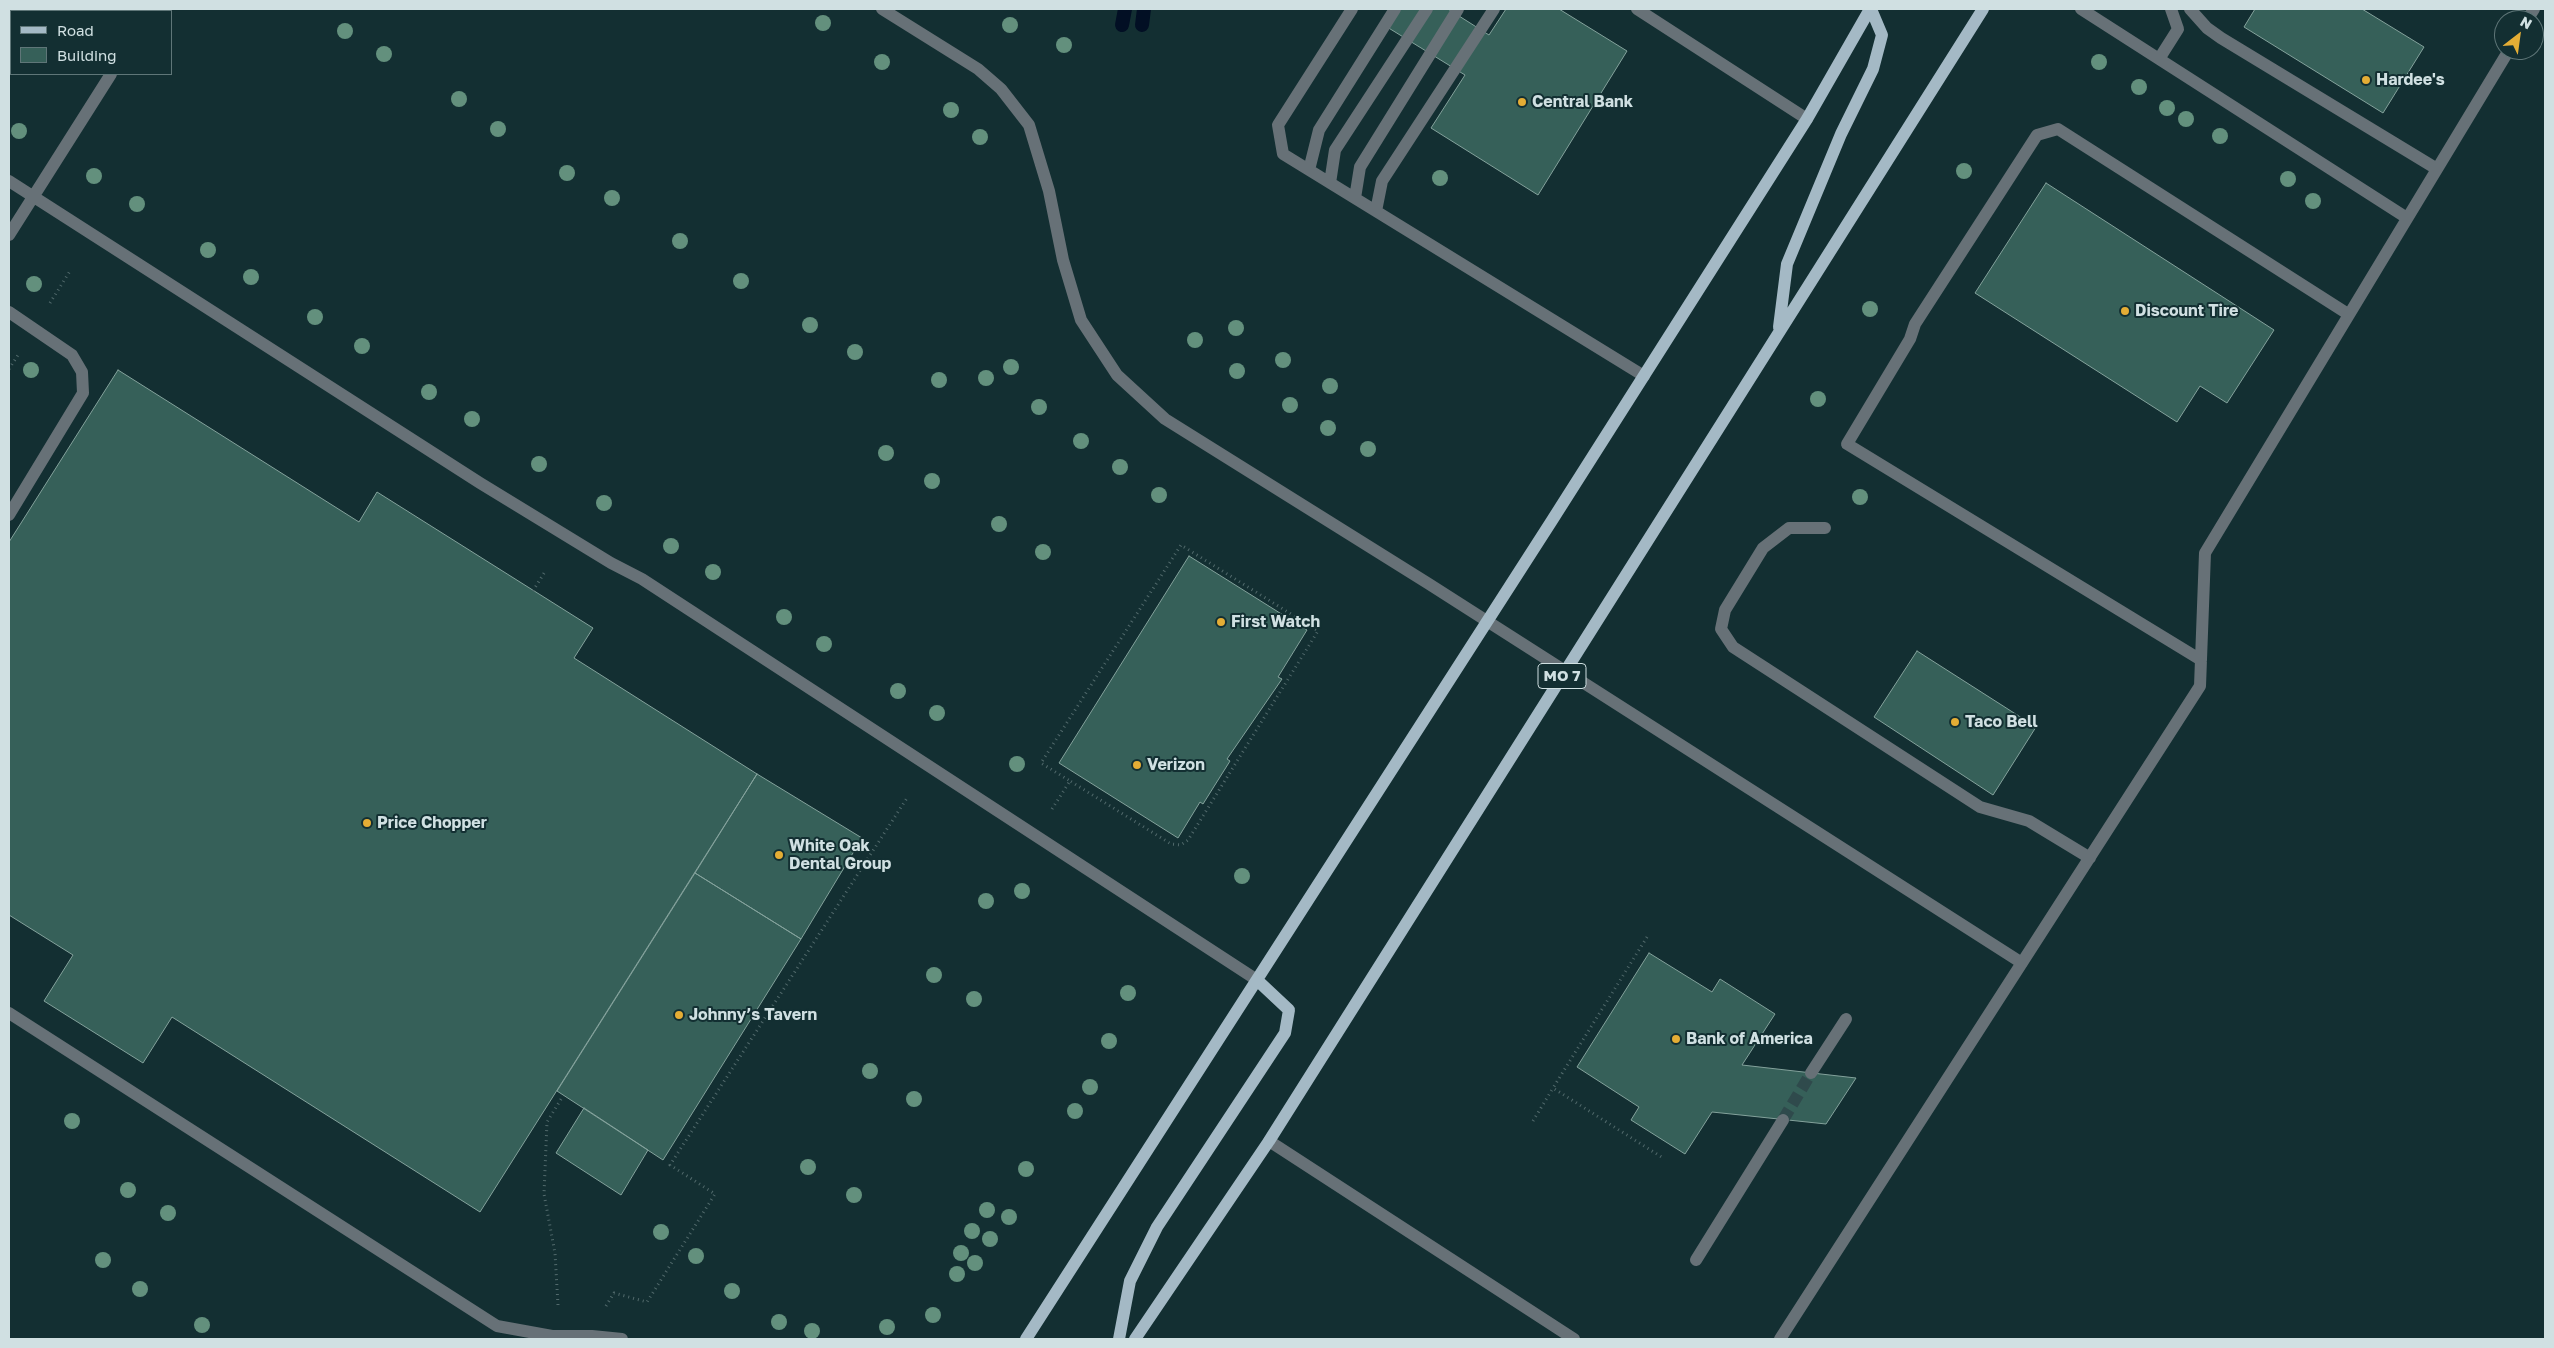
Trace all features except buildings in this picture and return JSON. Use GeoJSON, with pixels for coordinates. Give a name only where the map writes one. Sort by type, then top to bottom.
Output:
{"type":"FeatureCollection","features":[{"type":"Feature","properties":{"kind":"main road"},"geometry":{"type":"LineString","coordinates":[[1026,1339],[1644,376],[1806,119],[1871,9]]}},
{"type":"Feature","properties":{"kind":"main road"},"geometry":{"type":"LineString","coordinates":[[1779,332],[1787,264],[1841,134],[1873,69],[1882,35],[1871,9]]}},
{"type":"Feature","properties":{"kind":"main road","name":"MO 7"},"geometry":{"type":"LineString","coordinates":[[1135,1339],[1269,1140],[1983,9]]}},
{"type":"Feature","properties":{"kind":"main road"},"geometry":{"type":"LineString","coordinates":[[1119,1339],[1130,1281],[1157,1227],[1285,1033],[1288,1010],[1257,980]]}},
{"type":"Feature","properties":{"kind":"lane"},"geometry":{"type":"LineString","coordinates":[[882,9],[978,69],[1001,89],[1029,124],[1049,190],[1062,260],[1081,320],[1117,375],[1165,419],[1566,671],[2022,962]]}},
{"type":"Feature","properties":{"kind":"lane"},"geometry":{"type":"LineString","coordinates":[[1352,9],[1278,125],[1283,154],[1644,376]]}},
{"type":"Feature","properties":{"kind":"lane"},"geometry":{"type":"LineString","coordinates":[[1309,170],[1319,130],[1395,9]]}},
{"type":"Feature","properties":{"kind":"lane"},"geometry":{"type":"LineString","coordinates":[[1330,183],[1335,150],[1427,9]]}},
{"type":"Feature","properties":{"kind":"lane"},"geometry":{"type":"LineString","coordinates":[[1355,198],[1360,167],[1458,9]]}},
{"type":"Feature","properties":{"kind":"lane"},"geometry":{"type":"LineString","coordinates":[[1376,211],[1382,181],[1494,9]]}},
{"type":"Feature","properties":{"kind":"lane"},"geometry":{"type":"LineString","coordinates":[[1637,9],[1806,119]]}},
{"type":"Feature","properties":{"kind":"lane"},"geometry":{"type":"LineString","coordinates":[[2081,9],[2407,218]]}},
{"type":"Feature","properties":{"kind":"lane"},"geometry":{"type":"LineString","coordinates":[[2159,58],[2178,29],[2171,9]]}},
{"type":"Feature","properties":{"kind":"lane"},"geometry":{"type":"LineString","coordinates":[[2190,9],[2207,28],[2221,38],[2437,169]]}},
{"type":"Feature","properties":{"kind":"lane"},"geometry":{"type":"LineString","coordinates":[[1780,1339],[2200,686],[2205,553],[2503,60]]}},
{"type":"Feature","properties":{"kind":"lane"},"geometry":{"type":"LineString","coordinates":[[9,235],[110,75]]}},
{"type":"Feature","properties":{"kind":"lane"},"geometry":{"type":"LineString","coordinates":[[2201,660],[1847,444],[1910,339],[1916,324],[2037,135],[2058,129],[2348,314]]}},
{"type":"Feature","properties":{"kind":"lane"},"geometry":{"type":"LineString","coordinates":[[9,181],[480,483],[611,563],[642,579],[1257,980]]}},
{"type":"Feature","properties":{"kind":"lane"},"geometry":{"type":"LineString","coordinates":[[9,312],[72,355],[82,372],[82,393],[9,515]]}},
{"type":"Feature","properties":{"kind":"lane"},"geometry":{"type":"LineString","coordinates":[[1825,528],[1789,528],[1763,548],[1725,610],[1722,629],[1734,647],[1980,808],[2029,821],[2090,858]]}},
{"type":"Feature","properties":{"kind":"lane"},"geometry":{"type":"LineString","coordinates":[[9,1013],[497,1326],[560,1336],[622,1339]]}},
{"type":"Feature","properties":{"kind":"lane"},"geometry":{"type":"LineString","coordinates":[[1811,1073],[1846,1019]]}},
{"type":"Feature","properties":{"kind":"lane"},"geometry":{"type":"LineString","coordinates":[[1696,1260],[1783,1120]]}},
{"type":"Feature","properties":{"kind":"lane"},"geometry":{"type":"LineString","coordinates":[[1269,1140],[1574,1339]]}},
{"type":"Feature","properties":{"kind":"path"},"geometry":{"type":"LineString","coordinates":[[1180,545],[1318,631],[1188,840],[1181,846],[1171,844],[1070,781],[1041,763],[1180,545]]}},
{"type":"Feature","properties":{"kind":"path"},"geometry":{"type":"LineString","coordinates":[[533,591],[546,570]]}},
{"type":"Feature","properties":{"kind":"path"},"geometry":{"type":"LineString","coordinates":[[1035,835],[1070,781]]}},
{"type":"Feature","properties":{"kind":"path"},"geometry":{"type":"LineString","coordinates":[[586,1336],[614,1293],[647,1302],[715,1194],[670,1165],[907,798]]}},
{"type":"Feature","properties":{"kind":"path"},"geometry":{"type":"LineString","coordinates":[[1533,1120],[1647,937]]}},
{"type":"Feature","properties":{"kind":"path"},"geometry":{"type":"LineString","coordinates":[[1553,1088],[1663,1158]]}},
{"type":"Feature","properties":{"kind":"path"},"geometry":{"type":"LineString","coordinates":[[560,1336],[555,1253],[544,1194],[546,1122],[563,1096]]}},
{"type":"Feature","properties":{"kind":"waterway"},"geometry":{"type":"LineString","coordinates":[[1122,25],[1125,9]]}},
{"type":"Feature","properties":{"kind":"waterway"},"geometry":{"type":"LineString","coordinates":[[1142,25],[1144,9]]}},
{"type":"Feature","properties":{"kind":"tunnel"},"geometry":{"type":"LineString","coordinates":[[1783,1120],[1811,1073]]}},
{"type":"Feature","properties":{"kind":"place","name":"Hardee's"},"geometry":{"type":"Point","coordinates":[2366,80]}},
{"type":"Feature","properties":{"kind":"place","name":"Central Bank"},"geometry":{"type":"Point","coordinates":[1522,102]}},
{"type":"Feature","properties":{"kind":"place","name":"Discount Tire"},"geometry":{"type":"Point","coordinates":[2125,311]}},
{"type":"Feature","properties":{"kind":"place","name":"First Watch"},"geometry":{"type":"Point","coordinates":[1221,622]}},
{"type":"Feature","properties":{"kind":"place","name":"Taco Bell"},"geometry":{"type":"Point","coordinates":[1955,722]}},
{"type":"Feature","properties":{"kind":"place","name":"Verizon"},"geometry":{"type":"Point","coordinates":[1137,765]}},
{"type":"Feature","properties":{"kind":"place","name":"Price Chopper"},"geometry":{"type":"Point","coordinates":[367,823]}},
{"type":"Feature","properties":{"kind":"place","name":"White Oak Dental Group"},"geometry":{"type":"Point","coordinates":[779,855]}},
{"type":"Feature","properties":{"kind":"place","name":"Johnny’s Tavern"},"geometry":{"type":"Point","coordinates":[679,1015]}},
{"type":"Feature","properties":{"kind":"place","name":"Bank of America"},"geometry":{"type":"Point","coordinates":[1676,1039]}}]}
